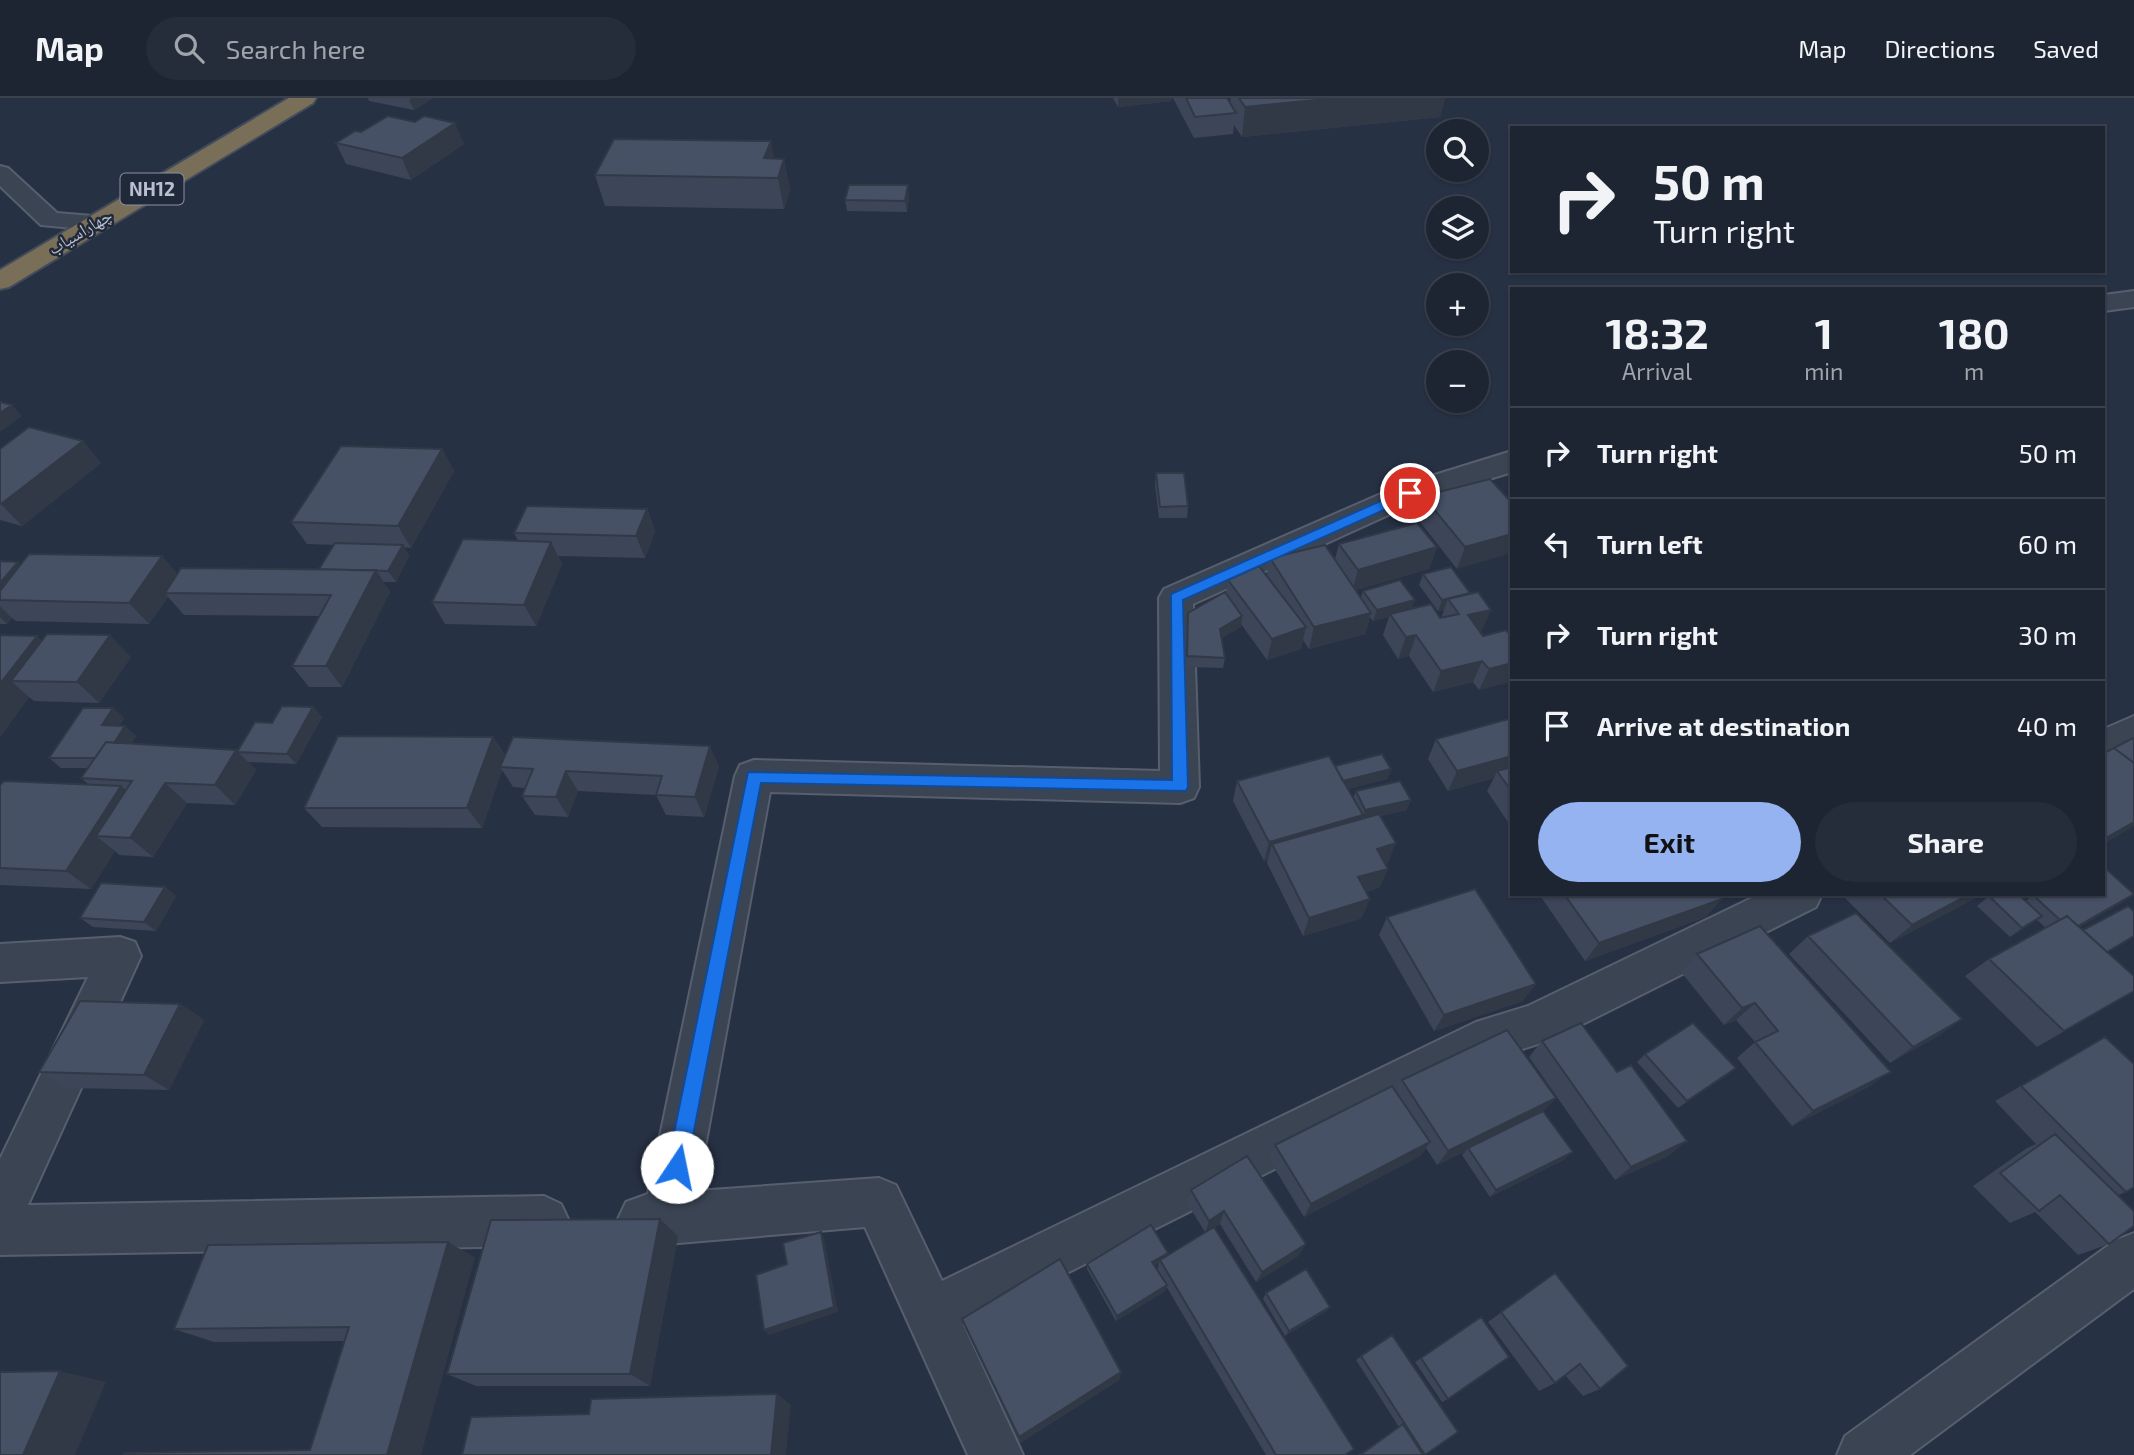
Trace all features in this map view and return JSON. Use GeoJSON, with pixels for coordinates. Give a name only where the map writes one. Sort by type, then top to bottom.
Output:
{"type":"FeatureCollection","features":[{"type":"Feature","properties":{"kind":"highway","name":"چهاراسیاب"},"geometry":{"type":"LineString","coordinates":[[0,281],[305,98]]}},
{"type":"Feature","properties":{"kind":"street"},"geometry":{"type":"LineString","coordinates":[[0,173],[50,220],[95,222]]}},
{"type":"Feature","properties":{"kind":"street"},"geometry":{"type":"LineString","coordinates":[[2105,303],[2134,299]]}},
{"type":"Feature","properties":{"kind":"street"},"geometry":{"type":"LineString","coordinates":[[667,1219],[754,776],[1180,787],[1176,598],[1410,493],[1510,462]]}},
{"type":"Feature","properties":{"kind":"street"},"geometry":{"type":"LineString","coordinates":[[2105,746],[2134,731]]}},
{"type":"Feature","properties":{"kind":"street"},"geometry":{"type":"LineString","coordinates":[[930,1314],[1492,1037],[1535,1025],[1797,896]]}},
{"type":"Feature","properties":{"kind":"street"},"geometry":{"type":"LineString","coordinates":[[0,963],[120,956],[0,1212]]}},
{"type":"Feature","properties":{"kind":"street"},"geometry":{"type":"LineString","coordinates":[[0,1230],[667,1219],[879,1202],[996,1455]]}},
{"type":"Feature","properties":{"kind":"street"},"geometry":{"type":"LineString","coordinates":[[1864,1455],[2134,1258]]}},
{"type":"Feature","properties":{"kind":"building"},"geometry":{"type":"Polygon","coordinates":[[[1186,98],[1227,98],[1236,113],[1195,117],[1186,98]]]}},
{"type":"Feature","properties":{"kind":"building"},"geometry":{"type":"Polygon","coordinates":[[[1239,98],[1337,98],[1245,107],[1239,98]]]}},
{"type":"Feature","properties":{"kind":"building"},"geometry":{"type":"Polygon","coordinates":[[[388,116],[415,122],[424,116],[455,123],[402,158],[336,143],[388,116]]]}},
{"type":"Feature","properties":{"kind":"building"},"geometry":{"type":"Polygon","coordinates":[[[614,139],[771,141],[764,158],[784,159],[778,178],[595,175],[614,139]]]}},
{"type":"Feature","properties":{"kind":"building"},"geometry":{"type":"Polygon","coordinates":[[[849,185],[908,185],[905,201],[845,200],[849,185]]]}},
{"type":"Feature","properties":{"kind":"building"},"geometry":{"type":"Polygon","coordinates":[[[0,402],[12,405],[0,413],[0,402]]]}},
{"type":"Feature","properties":{"kind":"building"},"geometry":{"type":"Polygon","coordinates":[[[29,427],[83,441],[1,504],[0,449],[29,427]]]}},
{"type":"Feature","properties":{"kind":"building"},"geometry":{"type":"Polygon","coordinates":[[[341,446],[442,449],[398,526],[291,522],[341,446]]]}},
{"type":"Feature","properties":{"kind":"building"},"geometry":{"type":"Polygon","coordinates":[[[1156,473],[1184,473],[1188,506],[1160,507],[1156,473]]]}},
{"type":"Feature","properties":{"kind":"building"},"geometry":{"type":"Polygon","coordinates":[[[1490,479],[1510,501],[1510,535],[1465,547],[1423,496],[1490,479]]]}},
{"type":"Feature","properties":{"kind":"building"},"geometry":{"type":"Polygon","coordinates":[[[527,506],[647,509],[636,536],[514,533],[527,506]]]}},
{"type":"Feature","properties":{"kind":"building"},"geometry":{"type":"Polygon","coordinates":[[[1417,523],[1437,547],[1358,570],[1339,544],[1417,523]]]}},
{"type":"Feature","properties":{"kind":"building"},"geometry":{"type":"Polygon","coordinates":[[[463,539],[551,542],[524,605],[432,602],[463,539]]]}},
{"type":"Feature","properties":{"kind":"building"},"geometry":{"type":"Polygon","coordinates":[[[335,543],[403,545],[388,571],[319,569],[335,543]]]}},
{"type":"Feature","properties":{"kind":"building"},"geometry":{"type":"Polygon","coordinates":[[[1325,545],[1371,613],[1314,627],[1270,558],[1325,545]]]}},
{"type":"Feature","properties":{"kind":"building"},"geometry":{"type":"Polygon","coordinates":[[[29,554],[162,556],[129,603],[0,600],[0,591],[29,554]]]}},
{"type":"Feature","properties":{"kind":"building"},"geometry":{"type":"Polygon","coordinates":[[[0,561],[18,562],[0,583],[0,561]]]}},
{"type":"Feature","properties":{"kind":"building"},"geometry":{"type":"Polygon","coordinates":[[[1259,566],[1306,627],[1272,639],[1228,580],[1259,566]]]}},
{"type":"Feature","properties":{"kind":"building"},"geometry":{"type":"Polygon","coordinates":[[[1451,567],[1470,593],[1442,600],[1423,574],[1451,567]]]}},
{"type":"Feature","properties":{"kind":"building"},"geometry":{"type":"Polygon","coordinates":[[[181,568],[376,570],[326,666],[292,666],[331,595],[165,593],[181,568]]]}},
{"type":"Feature","properties":{"kind":"building"},"geometry":{"type":"Polygon","coordinates":[[[1400,580],[1415,600],[1377,610],[1363,591],[1400,580]]]}},
{"type":"Feature","properties":{"kind":"building"},"geometry":{"type":"Polygon","coordinates":[[[1225,592],[1242,616],[1220,629],[1225,658],[1187,656],[1188,613],[1225,592]]]}},
{"type":"Feature","properties":{"kind":"building"},"geometry":{"type":"Polygon","coordinates":[[[1478,592],[1491,610],[1468,615],[1483,636],[1506,630],[1510,635],[1510,664],[1489,669],[1482,661],[1441,671],[1416,635],[1406,637],[1390,614],[1431,604],[1440,618],[1459,614],[1448,599],[1478,592]]]}},
{"type":"Feature","properties":{"kind":"building"},"geometry":{"type":"Polygon","coordinates":[[[47,634],[110,635],[77,682],[11,681],[47,634]]]}},
{"type":"Feature","properties":{"kind":"building"},"geometry":{"type":"Polygon","coordinates":[[[0,635],[37,636],[0,684],[0,635]]]}},
{"type":"Feature","properties":{"kind":"building"},"geometry":{"type":"Polygon","coordinates":[[[282,706],[313,707],[287,754],[237,752],[255,722],[272,723],[282,706]]]}},
{"type":"Feature","properties":{"kind":"building"},"geometry":{"type":"Polygon","coordinates":[[[83,708],[113,708],[102,725],[125,726],[114,743],[106,742],[95,758],[49,758],[83,708]]]}},
{"type":"Feature","properties":{"kind":"building"},"geometry":{"type":"Polygon","coordinates":[[[1510,719],[1510,757],[1457,771],[1436,739],[1510,719]]]}},
{"type":"Feature","properties":{"kind":"building"},"geometry":{"type":"Polygon","coordinates":[[[338,736],[493,737],[467,808],[304,808],[338,736]]]}},
{"type":"Feature","properties":{"kind":"building"},"geometry":{"type":"Polygon","coordinates":[[[513,737],[710,746],[695,797],[656,795],[662,776],[566,771],[556,797],[522,796],[533,769],[500,767],[513,737]]]}},
{"type":"Feature","properties":{"kind":"building"},"geometry":{"type":"Polygon","coordinates":[[[2134,738],[2134,763],[2114,748],[2134,738]]]}},
{"type":"Feature","properties":{"kind":"building"},"geometry":{"type":"Polygon","coordinates":[[[106,742],[236,750],[215,785],[165,783],[130,838],[96,836],[132,781],[81,778],[106,742]]]}},
{"type":"Feature","properties":{"kind":"building"},"geometry":{"type":"Polygon","coordinates":[[[2114,748],[2134,763],[2134,822],[2105,838],[2105,752],[2114,748]]]}},
{"type":"Feature","properties":{"kind":"building"},"geometry":{"type":"Polygon","coordinates":[[[1382,754],[1391,769],[1343,781],[1335,766],[1382,754]]]}},
{"type":"Feature","properties":{"kind":"building"},"geometry":{"type":"Polygon","coordinates":[[[1329,756],[1363,815],[1269,842],[1237,781],[1329,756]]]}},
{"type":"Feature","properties":{"kind":"building"},"geometry":{"type":"Polygon","coordinates":[[[1510,768],[1510,789],[1497,771],[1510,768]]]}},
{"type":"Feature","properties":{"kind":"building"},"geometry":{"type":"Polygon","coordinates":[[[4,781],[121,786],[66,871],[0,868],[0,785],[4,781]]]}},
{"type":"Feature","properties":{"kind":"building"},"geometry":{"type":"Polygon","coordinates":[[[1400,781],[1411,800],[1365,810],[1356,791],[1400,781]]]}},
{"type":"Feature","properties":{"kind":"building"},"geometry":{"type":"Polygon","coordinates":[[[1379,814],[1396,843],[1377,849],[1388,869],[1358,877],[1370,899],[1309,918],[1272,844],[1379,814]]]}},
{"type":"Feature","properties":{"kind":"building"},"geometry":{"type":"Polygon","coordinates":[[[2105,868],[2134,894],[2078,926],[2067,916],[2060,920],[2034,896],[2105,896],[2105,868]]]}},
{"type":"Feature","properties":{"kind":"building"},"geometry":{"type":"Polygon","coordinates":[[[101,883],[165,887],[144,922],[80,918],[101,883]]]}},
{"type":"Feature","properties":{"kind":"building"},"geometry":{"type":"Polygon","coordinates":[[[1475,889],[1536,984],[1444,1015],[1387,917],[1475,889]]]}},
{"type":"Feature","properties":{"kind":"building"},"geometry":{"type":"Polygon","coordinates":[[[1565,896],[1720,896],[1722,899],[1599,943],[1565,896]]]}},
{"type":"Feature","properties":{"kind":"building"},"geometry":{"type":"Polygon","coordinates":[[[1882,896],[1966,896],[1912,925],[1882,896]]]}},
{"type":"Feature","properties":{"kind":"building"},"geometry":{"type":"Polygon","coordinates":[[[1989,896],[2020,896],[2042,916],[2022,928],[1989,896]]]}},
{"type":"Feature","properties":{"kind":"building"},"geometry":{"type":"Polygon","coordinates":[[[2128,906],[2134,911],[2134,936],[2107,952],[2083,930],[2128,906]]]}},
{"type":"Feature","properties":{"kind":"building"},"geometry":{"type":"Polygon","coordinates":[[[1856,913],[1962,1019],[1913,1047],[1808,936],[1856,913]]]}},
{"type":"Feature","properties":{"kind":"building"},"geometry":{"type":"Polygon","coordinates":[[[2067,916],[2134,976],[2134,991],[2064,1031],[1989,959],[2067,916]]]}},
{"type":"Feature","properties":{"kind":"building"},"geometry":{"type":"Polygon","coordinates":[[[1760,926],[1891,1072],[1813,1111],[1755,1042],[1778,1031],[1755,1003],[1742,1008],[1697,954],[1760,926]]]}},
{"type":"Feature","properties":{"kind":"building"},"geometry":{"type":"Polygon","coordinates":[[[80,1001],[180,1004],[144,1075],[39,1072],[80,1001]]]}},
{"type":"Feature","properties":{"kind":"building"},"geometry":{"type":"Polygon","coordinates":[[[1581,1023],[1617,1072],[1631,1065],[1687,1141],[1631,1167],[1542,1041],[1581,1023]]]}},
{"type":"Feature","properties":{"kind":"building"},"geometry":{"type":"Polygon","coordinates":[[[1693,1023],[1736,1068],[1687,1101],[1645,1054],[1693,1023]]]}},
{"type":"Feature","properties":{"kind":"building"},"geometry":{"type":"Polygon","coordinates":[[[1507,1030],[1556,1098],[1448,1151],[1402,1080],[1507,1030]]]}},
{"type":"Feature","properties":{"kind":"building"},"geometry":{"type":"Polygon","coordinates":[[[2105,1037],[2134,1064],[2134,1187],[2126,1192],[2021,1086],[2105,1037]]]}},
{"type":"Feature","properties":{"kind":"building"},"geometry":{"type":"Polygon","coordinates":[[[1392,1086],[1430,1142],[1311,1204],[1275,1145],[1392,1086]]]}},
{"type":"Feature","properties":{"kind":"building"},"geometry":{"type":"Polygon","coordinates":[[[1543,1111],[1573,1152],[1496,1190],[1468,1148],[1543,1111]]]}},
{"type":"Feature","properties":{"kind":"building"},"geometry":{"type":"Polygon","coordinates":[[[2055,1134],[2134,1211],[2134,1226],[2109,1244],[2060,1195],[2039,1211],[2000,1173],[2055,1134]]]}},
{"type":"Feature","properties":{"kind":"building"},"geometry":{"type":"Polygon","coordinates":[[[1247,1156],[1306,1244],[1262,1272],[1224,1211],[1209,1221],[1191,1190],[1247,1156]]]}},
{"type":"Feature","properties":{"kind":"building"},"geometry":{"type":"Polygon","coordinates":[[[660,1219],[630,1374],[447,1374],[491,1220],[660,1219]]]}},
{"type":"Feature","properties":{"kind":"building"},"geometry":{"type":"Polygon","coordinates":[[[1151,1225],[1168,1253],[1152,1262],[1167,1285],[1117,1316],[1087,1264],[1151,1225]]]}},
{"type":"Feature","properties":{"kind":"building"},"geometry":{"type":"Polygon","coordinates":[[[1214,1227],[1354,1449],[1345,1455],[1276,1455],[1160,1260],[1214,1227]]]}},
{"type":"Feature","properties":{"kind":"building"},"geometry":{"type":"Polygon","coordinates":[[[821,1232],[834,1307],[764,1330],[756,1275],[787,1264],[783,1243],[821,1232]]]}},
{"type":"Feature","properties":{"kind":"building"},"geometry":{"type":"Polygon","coordinates":[[[448,1242],[387,1455],[124,1455],[310,1450],[349,1327],[174,1329],[208,1245],[448,1242]]]}},
{"type":"Feature","properties":{"kind":"building"},"geometry":{"type":"Polygon","coordinates":[[[1060,1259],[1121,1372],[1019,1437],[962,1319],[1060,1259]]]}},
{"type":"Feature","properties":{"kind":"building"},"geometry":{"type":"Polygon","coordinates":[[[1306,1269],[1330,1307],[1289,1331],[1266,1293],[1306,1269]]]}},
{"type":"Feature","properties":{"kind":"building"},"geometry":{"type":"Polygon","coordinates":[[[1555,1273],[1628,1366],[1600,1389],[1580,1364],[1555,1383],[1501,1312],[1555,1273]]]}},
{"type":"Feature","properties":{"kind":"building"},"geometry":{"type":"Polygon","coordinates":[[[1481,1317],[1509,1357],[1448,1399],[1421,1358],[1481,1317]]]}},
{"type":"Feature","properties":{"kind":"building"},"geometry":{"type":"Polygon","coordinates":[[[1392,1335],[1458,1432],[1425,1455],[1361,1356],[1392,1335]]]}},
{"type":"Feature","properties":{"kind":"building"},"geometry":{"type":"Polygon","coordinates":[[[60,1371],[23,1455],[0,1455],[0,1372],[60,1371]]]}},
{"type":"Feature","properties":{"kind":"building"},"geometry":{"type":"Polygon","coordinates":[[[777,1394],[771,1455],[462,1455],[471,1417],[589,1414],[591,1399],[777,1394]]]}},
{"type":"Feature","properties":{"kind":"building"},"geometry":{"type":"Polygon","coordinates":[[[1403,1424],[1423,1455],[1360,1455],[1403,1424]]]}},
{"type":"Feature","properties":{"kind":"route"},"geometry":{"type":"LineString","coordinates":[[677,1167],[754,776],[1180,787],[1176,598],[1410,493]]}}]}
